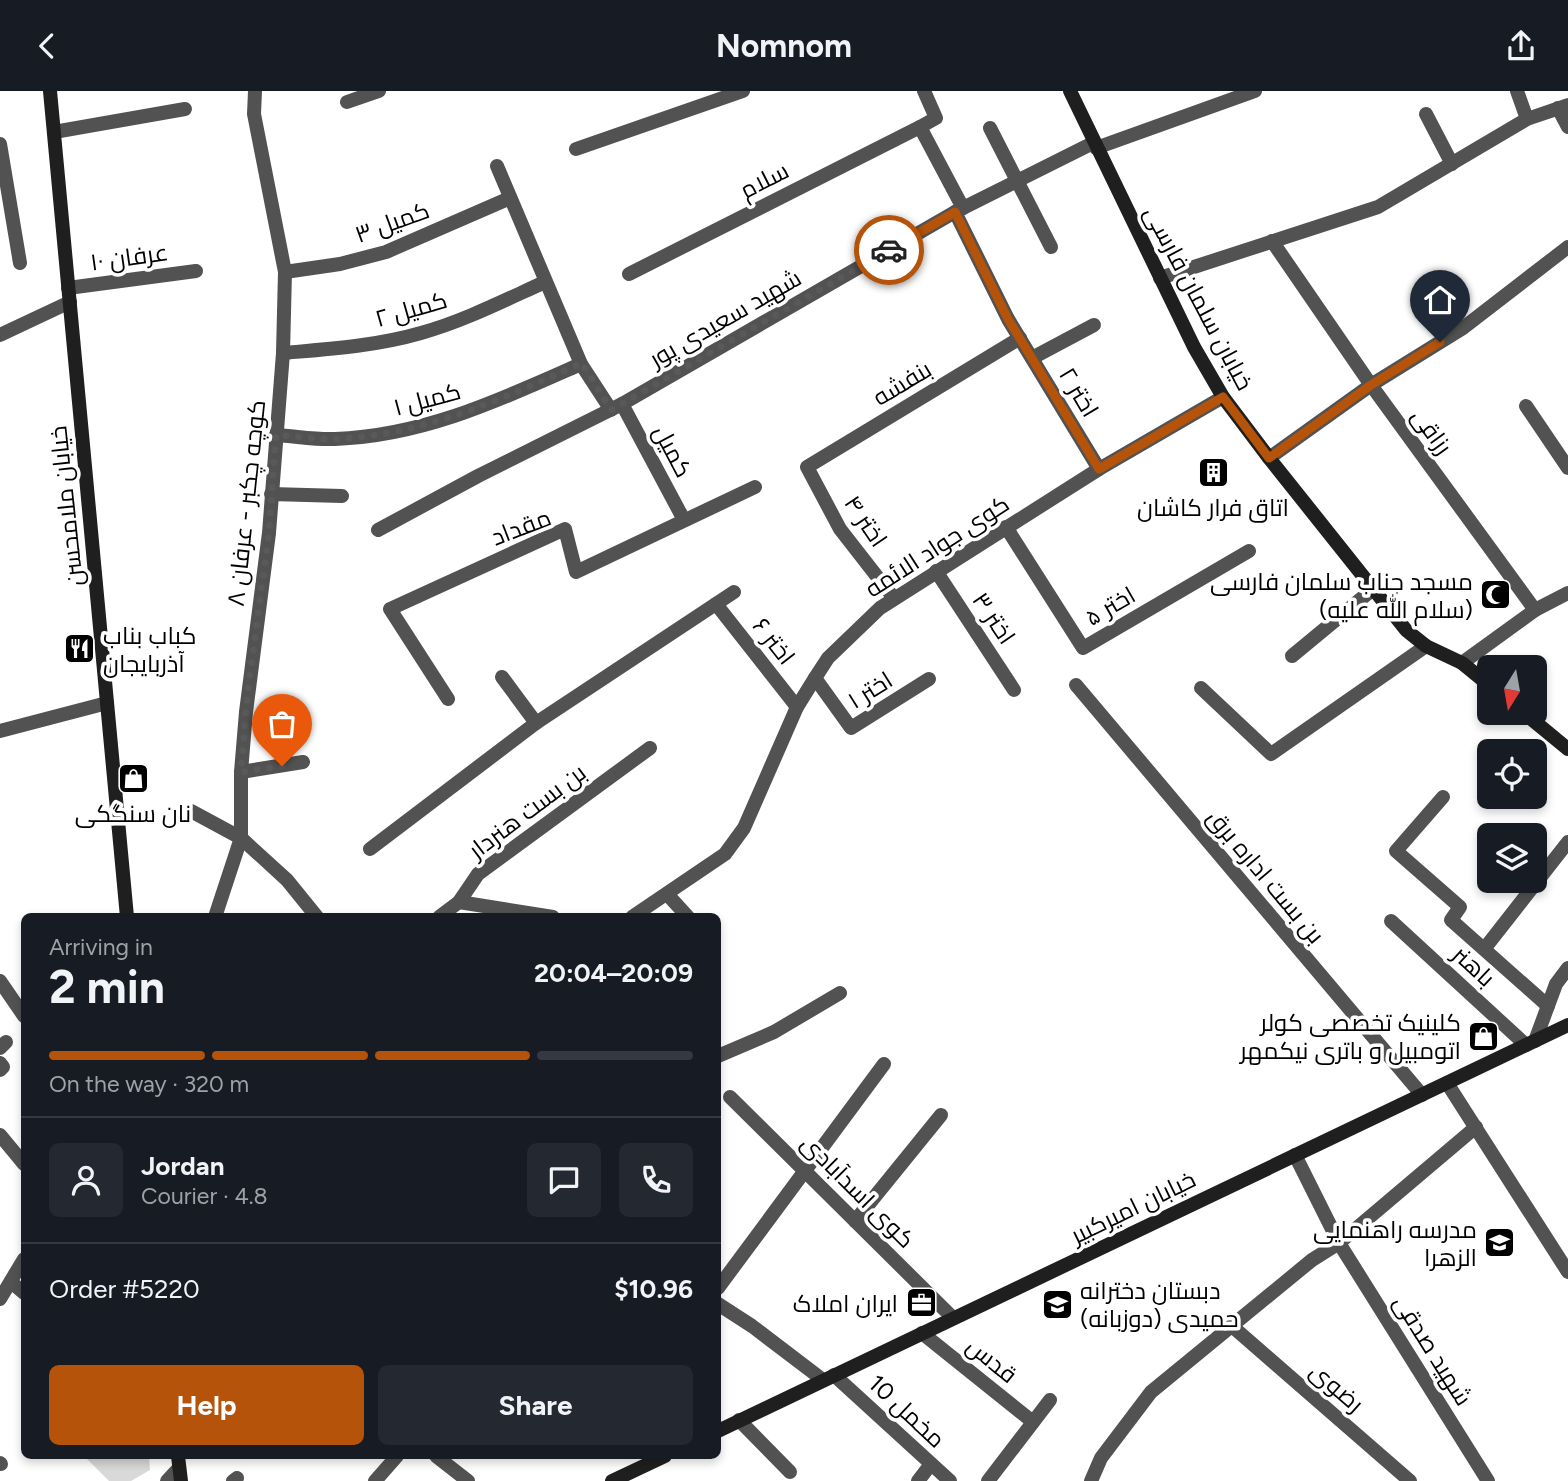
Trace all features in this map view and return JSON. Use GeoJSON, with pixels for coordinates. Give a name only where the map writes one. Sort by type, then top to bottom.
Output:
{"type":"FeatureCollection","features":[{"type":"Feature","properties":{"kind":"main road","name":"خیابان ملامحسن"},"geometry":{"type":"LineString","coordinates":[[50,91],[127,913]]}},
{"type":"Feature","properties":{"kind":"main road","name":"خیابان سلمان فارسی"},"geometry":{"type":"LineString","coordinates":[[1070,91],[1160,278],[1223,397],[1406,631],[1426,646],[1462,663],[1477,675]]}},
{"type":"Feature","properties":{"kind":"main road"},"geometry":{"type":"LineString","coordinates":[[1539,725],[1568,749]]}},
{"type":"Feature","properties":{"kind":"main road","name":"خیابان امیرکبیر"},"geometry":{"type":"LineString","coordinates":[[721,1429],[1568,1025]]}},
{"type":"Feature","properties":{"kind":"main road"},"geometry":{"type":"LineString","coordinates":[[612,1481],[636,1476],[661,1459]]}},
{"type":"Feature","properties":{"kind":"street","name":"کوچه چکبر - عرفان ۸"},"geometry":{"type":"LineString","coordinates":[[216,913],[241,838],[241,772],[247,699],[269,533],[283,353],[285,272],[254,114],[255,91]]}},
{"type":"Feature","properties":{"kind":"street"},"geometry":{"type":"LineString","coordinates":[[694,91],[699,106]]}},
{"type":"Feature","properties":{"kind":"street"},"geometry":{"type":"LineString","coordinates":[[576,149],[743,91]]}},
{"type":"Feature","properties":{"kind":"street"},"geometry":{"type":"LineString","coordinates":[[920,127],[936,118],[923,91]]}},
{"type":"Feature","properties":{"kind":"street","name":"شهید سعیدی پور"},"geometry":{"type":"LineString","coordinates":[[378,530],[616,407],[959,210],[1095,145],[1255,91]]}},
{"type":"Feature","properties":{"kind":"street"},"geometry":{"type":"LineString","coordinates":[[1517,91],[1527,119]]}},
{"type":"Feature","properties":{"kind":"street"},"geometry":{"type":"LineString","coordinates":[[347,102],[376,92]]}},
{"type":"Feature","properties":{"kind":"street"},"geometry":{"type":"LineString","coordinates":[[1160,278],[1378,207],[1527,119],[1563,107],[1568,127]]}},
{"type":"Feature","properties":{"kind":"street"},"geometry":{"type":"LineString","coordinates":[[54,132],[185,109]]}},
{"type":"Feature","properties":{"kind":"street"},"geometry":{"type":"LineString","coordinates":[[1426,114],[1452,163]]}},
{"type":"Feature","properties":{"kind":"street","name":"اختر ۲"},"geometry":{"type":"LineString","coordinates":[[920,127],[1020,338],[1099,469]]}},
{"type":"Feature","properties":{"kind":"street","name":"سلام"},"geometry":{"type":"LineString","coordinates":[[629,274],[920,127]]}},
{"type":"Feature","properties":{"kind":"street"},"geometry":{"type":"LineString","coordinates":[[990,128],[1051,247]]}},
{"type":"Feature","properties":{"kind":"street"},"geometry":{"type":"LineString","coordinates":[[0,144],[20,263]]}},
{"type":"Feature","properties":{"kind":"street","name":"کمیل"},"geometry":{"type":"LineString","coordinates":[[497,166],[582,363],[616,407],[684,520]]}},
{"type":"Feature","properties":{"kind":"street","name":"کمیل ۳"},"geometry":{"type":"LineString","coordinates":[[285,272],[340,264],[386,252],[510,198]]}},
{"type":"Feature","properties":{"kind":"street","name":"رزاقی"},"geometry":{"type":"LineString","coordinates":[[1272,241],[1371,385],[1535,610]]}},
{"type":"Feature","properties":{"kind":"street"},"geometry":{"type":"LineString","coordinates":[[1269,458],[1371,385],[1463,328],[1568,247]]}},
{"type":"Feature","properties":{"kind":"street","name":"عرفان ۱۰"},"geometry":{"type":"LineString","coordinates":[[0,334],[69,295],[196,271]]}},
{"type":"Feature","properties":{"kind":"street","name":"کمیل ۲"},"geometry":{"type":"LineString","coordinates":[[283,353],[377,344],[420,334],[454,323],[545,282]]}},
{"type":"Feature","properties":{"kind":"street"},"geometry":{"type":"LineString","coordinates":[[1032,358],[1094,325]]}},
{"type":"Feature","properties":{"kind":"street","name":"بنفشه"},"geometry":{"type":"LineString","coordinates":[[807,467],[1020,338]]}},
{"type":"Feature","properties":{"kind":"street","name":"کمیل ۱"},"geometry":{"type":"LineString","coordinates":[[276,435],[332,439],[398,432],[499,401],[582,363]]}},
{"type":"Feature","properties":{"kind":"street","name":"کوی جواد الائمه"},"geometry":{"type":"LineString","coordinates":[[638,913],[717,862],[732,846],[744,828],[797,707],[815,678],[843,642],[893,597],[1099,469],[1223,397]]}},
{"type":"Feature","properties":{"kind":"street"},"geometry":{"type":"LineString","coordinates":[[1526,406],[1568,468]]}},
{"type":"Feature","properties":{"kind":"street","name":"اختر ۴"},"geometry":{"type":"LineString","coordinates":[[807,467],[840,529],[893,597]]}},
{"type":"Feature","properties":{"kind":"street","name":"مقداد"},"geometry":{"type":"LineString","coordinates":[[448,699],[390,609],[565,529],[576,572],[755,487]]}},
{"type":"Feature","properties":{"kind":"street"},"geometry":{"type":"LineString","coordinates":[[271,494],[342,496]]}},
{"type":"Feature","properties":{"kind":"street","name":"اختر ۵"},"geometry":{"type":"LineString","coordinates":[[1006,527],[1083,648],[1249,551]]}},
{"type":"Feature","properties":{"kind":"street","name":"اختر ۳"},"geometry":{"type":"LineString","coordinates":[[936,572],[1014,690]]}},
{"type":"Feature","properties":{"kind":"street"},"geometry":{"type":"LineString","coordinates":[[1293,656],[1373,589]]}},
{"type":"Feature","properties":{"kind":"street"},"geometry":{"type":"LineString","coordinates":[[370,849],[536,723],[734,592]]}},
{"type":"Feature","properties":{"kind":"street"},"geometry":{"type":"LineString","coordinates":[[1462,663],[1535,610],[1568,593]]}},
{"type":"Feature","properties":{"kind":"street","name":"اختر ۶"},"geometry":{"type":"LineString","coordinates":[[716,604],[797,707]]}},
{"type":"Feature","properties":{"kind":"street"},"geometry":{"type":"LineString","coordinates":[[1201,688],[1271,754],[1426,646]]}},
{"type":"Feature","properties":{"kind":"street"},"geometry":{"type":"LineString","coordinates":[[502,677],[536,723]]}},
{"type":"Feature","properties":{"kind":"street","name":"اختر ۱"},"geometry":{"type":"LineString","coordinates":[[815,678],[851,728],[929,679]]}},
{"type":"Feature","properties":{"kind":"street","name":"بن بست اداره برق"},"geometry":{"type":"LineString","coordinates":[[1076,685],[1422,1095]]}},
{"type":"Feature","properties":{"kind":"street"},"geometry":{"type":"LineString","coordinates":[[0,731],[107,703]]}},
{"type":"Feature","properties":{"kind":"street","name":"بن بست هنردار"},"geometry":{"type":"LineString","coordinates":[[444,913],[459,902],[478,874],[650,747]]}},
{"type":"Feature","properties":{"kind":"street"},"geometry":{"type":"LineString","coordinates":[[241,772],[303,762]]}},
{"type":"Feature","properties":{"kind":"street"},"geometry":{"type":"LineString","coordinates":[[1443,797],[1396,852],[1460,907],[1451,920],[1548,1006]]}},
{"type":"Feature","properties":{"kind":"street"},"geometry":{"type":"LineString","coordinates":[[191,811],[241,838],[287,880],[314,913]]}},
{"type":"Feature","properties":{"kind":"street"},"geometry":{"type":"LineString","coordinates":[[1485,948],[1568,842]]}},
{"type":"Feature","properties":{"kind":"street"},"geometry":{"type":"LineString","coordinates":[[667,894],[684,913]]}},
{"type":"Feature","properties":{"kind":"street"},"geometry":{"type":"LineString","coordinates":[[459,902],[528,913]]}},
{"type":"Feature","properties":{"kind":"street","name":"باهنر"},"geometry":{"type":"LineString","coordinates":[[1391,921],[1531,1043]]}},
{"type":"Feature","properties":{"kind":"street"},"geometry":{"type":"LineString","coordinates":[[1531,1043],[1556,985],[1568,968]]}},
{"type":"Feature","properties":{"kind":"street"},"geometry":{"type":"LineString","coordinates":[[0,981],[21,1012]]}},
{"type":"Feature","properties":{"kind":"street"},"geometry":{"type":"LineString","coordinates":[[721,1055],[774,1032],[840,993]]}},
{"type":"Feature","properties":{"kind":"street"},"geometry":{"type":"LineString","coordinates":[[0,1063],[3,1067],[0,1070]]}},
{"type":"Feature","properties":{"kind":"street"},"geometry":{"type":"LineString","coordinates":[[721,1284],[884,1064]]}},
{"type":"Feature","properties":{"kind":"street"},"geometry":{"type":"LineString","coordinates":[[1447,1083],[1568,1272]]}},
{"type":"Feature","properties":{"kind":"street","name":"کوی اسدآبادی"},"geometry":{"type":"LineString","coordinates":[[730,1097],[953,1318]]}},
{"type":"Feature","properties":{"kind":"street"},"geometry":{"type":"LineString","coordinates":[[855,1221],[942,1115]]}},
{"type":"Feature","properties":{"kind":"street"},"geometry":{"type":"LineString","coordinates":[[1091,1481],[1101,1458],[1151,1392],[1312,1260],[1339,1243],[1476,1128]]}},
{"type":"Feature","properties":{"kind":"street"},"geometry":{"type":"LineString","coordinates":[[0,1135],[21,1160]]}},
{"type":"Feature","properties":{"kind":"street","name":"شهید صدقی"},"geometry":{"type":"LineString","coordinates":[[1295,1155],[1339,1243],[1488,1481]]}},
{"type":"Feature","properties":{"kind":"street"},"geometry":{"type":"LineString","coordinates":[[0,1298],[21,1264]]}},
{"type":"Feature","properties":{"kind":"street"},"geometry":{"type":"LineString","coordinates":[[11,1282],[21,1290]]}},
{"type":"Feature","properties":{"kind":"street","name":"مخمل 10"},"geometry":{"type":"LineString","coordinates":[[721,1306],[829,1377],[950,1481]]}},
{"type":"Feature","properties":{"kind":"street","name":"رضوی"},"geometry":{"type":"LineString","coordinates":[[1233,1327],[1410,1481]]}},
{"type":"Feature","properties":{"kind":"street","name":"قدس"},"geometry":{"type":"LineString","coordinates":[[922,1333],[1033,1422]]}},
{"type":"Feature","properties":{"kind":"street"},"geometry":{"type":"LineString","coordinates":[[988,1481],[1051,1400]]}},
{"type":"Feature","properties":{"kind":"street"},"geometry":{"type":"LineString","coordinates":[[739,1420],[790,1472]]}},
{"type":"Feature","properties":{"kind":"street"},"geometry":{"type":"LineString","coordinates":[[375,1481],[394,1459]]}},
{"type":"Feature","properties":{"kind":"street"},"geometry":{"type":"LineString","coordinates":[[440,1459],[468,1481]]}},
{"type":"Feature","properties":{"kind":"street"},"geometry":{"type":"LineString","coordinates":[[918,1481],[931,1464]]}},
{"type":"Feature","properties":{"kind":"street"},"geometry":{"type":"LineString","coordinates":[[167,1481],[179,1468]]}},
{"type":"Feature","properties":{"kind":"shaded area"},"geometry":{"type":"Polygon","coordinates":[[[87,1459],[149,1459],[150,1470],[131,1481],[109,1481],[87,1459]]]}},
{"type":"Feature","properties":{"kind":"way so far"},"geometry":{"type":"LineString","coordinates":[[282,766],[241,772],[248,690],[269,533],[276,435],[332,439],[398,432],[499,401],[582,363],[611,410],[889,250]]}},
{"type":"Feature","properties":{"kind":"place","name":"اتاق فرار کاشان"},"geometry":{"type":"Point","coordinates":[1213,473]}},
{"type":"Feature","properties":{"kind":"place","name":"مسجد جناب سلمان فارسی (سلام الله علیه)"},"geometry":{"type":"Point","coordinates":[1496,595]}},
{"type":"Feature","properties":{"kind":"place","name":"کباب بناب آذربایجان"},"geometry":{"type":"Point","coordinates":[80,649]}},
{"type":"Feature","properties":{"kind":"place","name":"نان سنگکی"},"geometry":{"type":"Point","coordinates":[133,779]}},
{"type":"Feature","properties":{"kind":"place","name":"کلینیک تخصصی کولر اتومبیل و باتری نیکمهر"},"geometry":{"type":"Point","coordinates":[1484,1036]}},
{"type":"Feature","properties":{"kind":"place","name":"مدرسه راهنمایی الزهرا"},"geometry":{"type":"Point","coordinates":[1500,1243]}},
{"type":"Feature","properties":{"kind":"place","name":"ایران املاک"},"geometry":{"type":"Point","coordinates":[921,1303]}},
{"type":"Feature","properties":{"kind":"place","name":"دبستان دخترانه حمیدی (دوزبانه)"},"geometry":{"type":"Point","coordinates":[1057,1304]}},
{"type":"Feature","properties":{"kind":"route"},"geometry":{"type":"LineString","coordinates":[[889,250],[955,212],[1008,319],[1099,469],[1223,397],[1269,458],[1371,385],[1440,342]]}}]}
